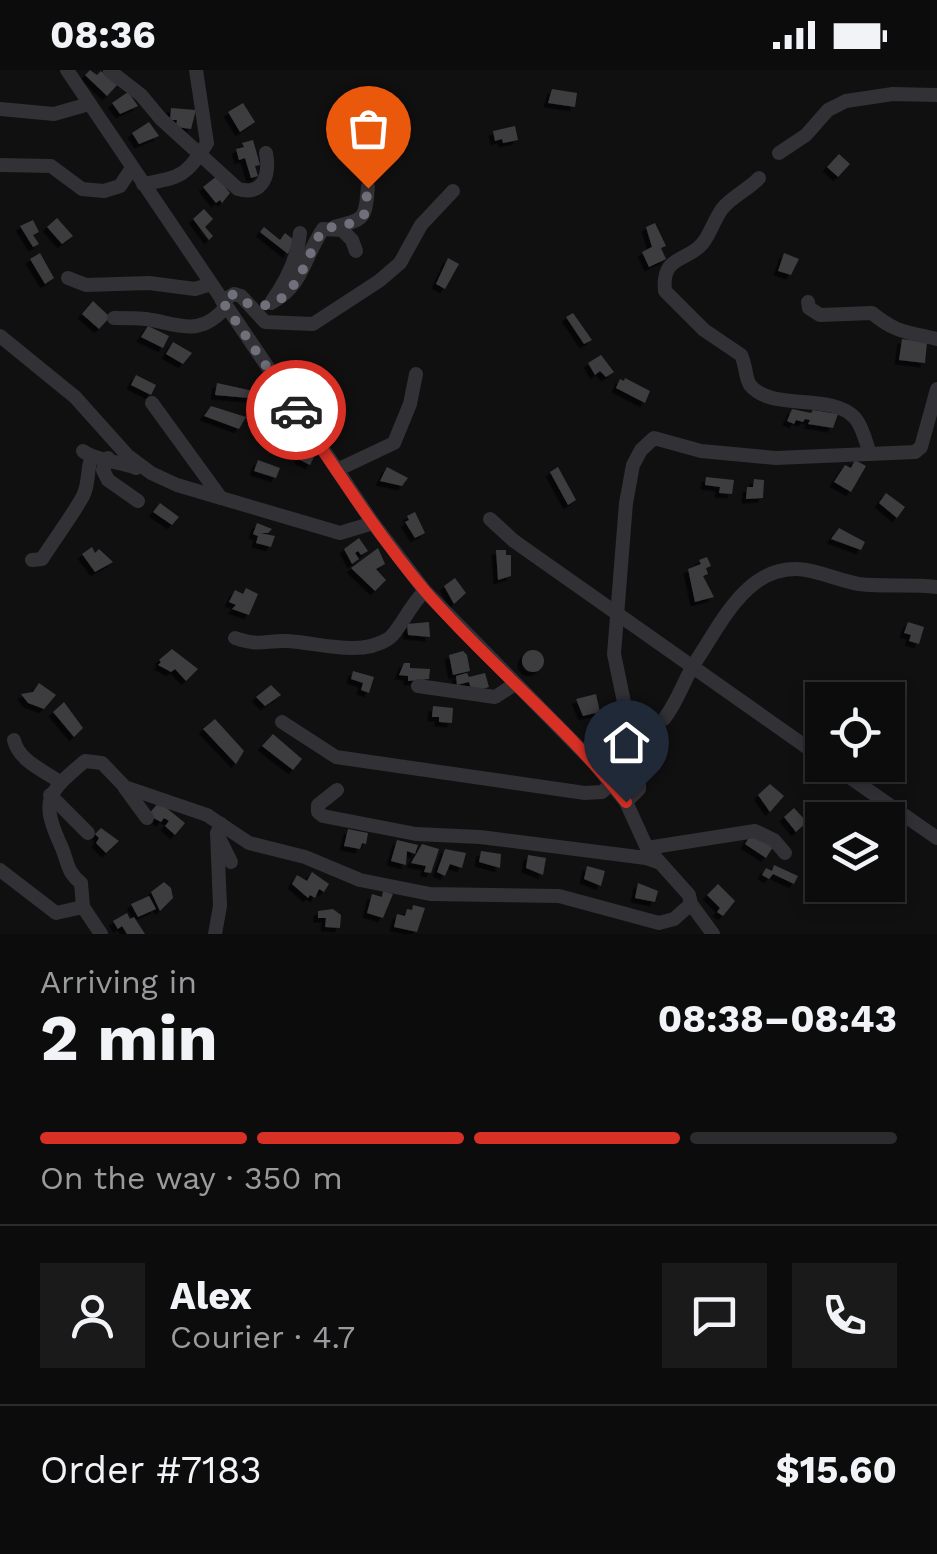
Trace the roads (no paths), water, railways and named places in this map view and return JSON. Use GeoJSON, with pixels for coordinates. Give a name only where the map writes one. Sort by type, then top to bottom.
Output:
{"type":"FeatureCollection","features":[{"type":"Feature","properties":{"kind":"street"},"geometry":{"type":"LineString","coordinates":[[109,70],[124,70]]}},
{"type":"Feature","properties":{"kind":"street"},"geometry":{"type":"LineString","coordinates":[[109,70],[129,84],[238,189],[246,192],[262,186],[269,166],[266,153]]}},
{"type":"Feature","properties":{"kind":"street"},"geometry":{"type":"LineString","coordinates":[[143,184],[181,176],[202,154],[208,141],[196,70]]}},
{"type":"Feature","properties":{"kind":"street"},"geometry":{"type":"LineString","coordinates":[[72,72],[89,104],[372,524],[425,591],[568,734],[612,784],[626,802],[647,848],[689,895],[713,934]]}},
{"type":"Feature","properties":{"kind":"street"},"geometry":{"type":"LineString","coordinates":[[779,153],[806,135],[828,110],[846,102],[882,94],[937,95]]}},
{"type":"Feature","properties":{"kind":"street"},"geometry":{"type":"LineString","coordinates":[[2,108],[54,114],[89,104]]}},
{"type":"Feature","properties":{"kind":"street"},"geometry":{"type":"LineString","coordinates":[[0,166],[51,166],[82,189],[104,192],[120,186],[132,168]]}},
{"type":"Feature","properties":{"kind":"street"},"geometry":{"type":"LineString","coordinates":[[759,178],[722,208],[704,243],[671,265],[665,291],[704,330],[741,356],[748,382],[755,390],[766,396],[850,414],[858,421],[870,454]]}},
{"type":"Feature","properties":{"kind":"street"},"geometry":{"type":"LineString","coordinates":[[248,305],[271,303],[293,288],[323,229],[360,221],[368,188]]}},
{"type":"Feature","properties":{"kind":"street"},"geometry":{"type":"LineString","coordinates":[[114,318],[148,320],[175,328],[194,327],[214,321],[234,294],[265,322],[313,324],[400,263],[421,225],[453,192]]}},
{"type":"Feature","properties":{"kind":"street"},"geometry":{"type":"LineString","coordinates":[[333,228],[346,233],[356,252]]}},
{"type":"Feature","properties":{"kind":"street"},"geometry":{"type":"LineString","coordinates":[[271,303],[290,270],[300,233]]}},
{"type":"Feature","properties":{"kind":"street"},"geometry":{"type":"LineString","coordinates":[[68,278],[86,285],[149,282],[195,290],[210,284]]}},
{"type":"Feature","properties":{"kind":"street"},"geometry":{"type":"LineString","coordinates":[[808,302],[809,308],[820,314],[872,314],[886,326],[904,333],[937,339]]}},
{"type":"Feature","properties":{"kind":"street"},"geometry":{"type":"LineString","coordinates":[[0,336],[75,398],[127,455],[151,473]]}},
{"type":"Feature","properties":{"kind":"street"},"geometry":{"type":"LineString","coordinates":[[337,470],[394,443],[410,404],[416,374]]}},
{"type":"Feature","properties":{"kind":"street"},"geometry":{"type":"LineString","coordinates":[[626,802],[639,789],[639,774],[614,654],[626,503],[640,450],[654,438],[701,451],[756,456],[907,454],[922,446],[937,389]]}},
{"type":"Feature","properties":{"kind":"street"},"geometry":{"type":"LineString","coordinates":[[152,403],[222,498]]}},
{"type":"Feature","properties":{"kind":"street"},"geometry":{"type":"LineString","coordinates":[[94,455],[177,485],[340,533],[372,524]]}},
{"type":"Feature","properties":{"kind":"street"},"geometry":{"type":"LineString","coordinates":[[94,455],[108,480],[138,502]]}},
{"type":"Feature","properties":{"kind":"street"},"geometry":{"type":"LineString","coordinates":[[32,560],[42,559],[83,496],[94,455]]}},
{"type":"Feature","properties":{"kind":"street"},"geometry":{"type":"LineString","coordinates":[[490,520],[514,541],[805,746]]}},
{"type":"Feature","properties":{"kind":"street"},"geometry":{"type":"LineString","coordinates":[[664,719],[677,702],[692,666],[742,593],[772,574],[803,570],[859,584],[937,587]]}},
{"type":"Feature","properties":{"kind":"street"},"geometry":{"type":"LineString","coordinates":[[236,638],[256,645],[283,640],[370,646],[391,638],[412,602],[425,591]]}},
{"type":"Feature","properties":{"kind":"street"},"geometry":{"type":"LineString","coordinates":[[418,686],[495,697],[515,684]]}},
{"type":"Feature","properties":{"kind":"street"},"geometry":{"type":"LineString","coordinates":[[282,722],[336,757],[585,793],[602,792],[612,784]]}},
{"type":"Feature","properties":{"kind":"street"},"geometry":{"type":"LineString","coordinates":[[14,740],[16,750],[55,789],[88,833]]}},
{"type":"Feature","properties":{"kind":"street"},"geometry":{"type":"LineString","coordinates":[[101,934],[83,907],[80,882],[70,874],[53,832],[47,802],[84,761],[102,764],[147,818]]}},
{"type":"Feature","properties":{"kind":"street"},"geometry":{"type":"LineString","coordinates":[[856,782],[937,838]]}},
{"type":"Feature","properties":{"kind":"street"},"geometry":{"type":"LineString","coordinates":[[125,787],[172,802],[263,848],[305,857],[360,880],[430,894],[559,896],[659,923],[674,919],[692,904]]}},
{"type":"Feature","properties":{"kind":"street"},"geometry":{"type":"LineString","coordinates":[[337,790],[319,802],[316,808],[323,816],[416,834],[537,844],[646,858],[661,864]]}},
{"type":"Feature","properties":{"kind":"street"},"geometry":{"type":"LineString","coordinates":[[219,829],[231,862]]}},
{"type":"Feature","properties":{"kind":"street"},"geometry":{"type":"LineString","coordinates":[[215,934],[220,906],[219,829]]}},
{"type":"Feature","properties":{"kind":"street"},"geometry":{"type":"LineString","coordinates":[[647,848],[678,846],[755,830],[774,840],[786,853]]}},
{"type":"Feature","properties":{"kind":"street"},"geometry":{"type":"LineString","coordinates":[[0,870],[56,913],[83,907]]}}]}
